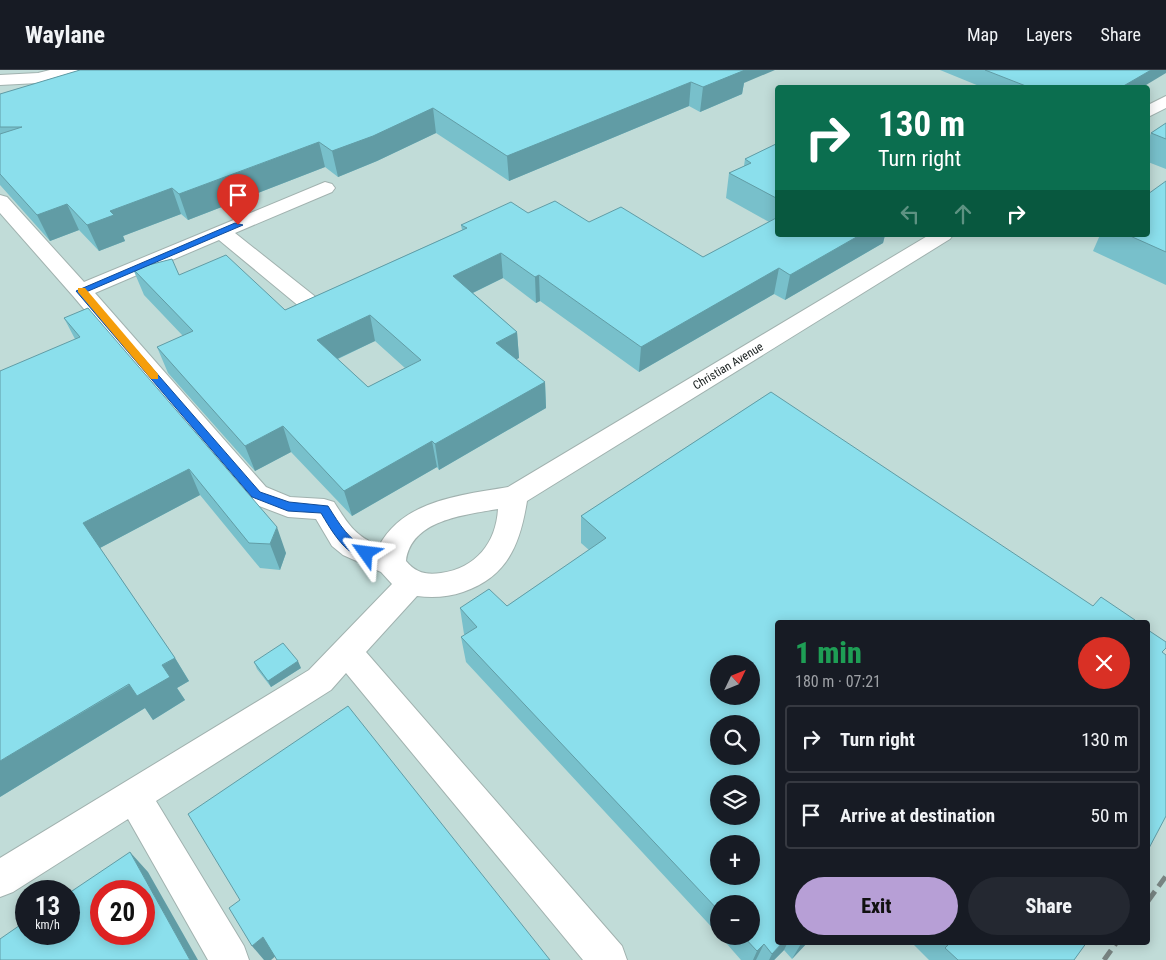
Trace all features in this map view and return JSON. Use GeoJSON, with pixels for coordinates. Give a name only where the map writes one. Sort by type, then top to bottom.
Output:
{"type":"FeatureCollection","features":[{"type":"Feature","properties":{"kind":"street"},"geometry":{"type":"LineString","coordinates":[[0,80],[38,78],[70,70]]}},
{"type":"Feature","properties":{"kind":"street"},"geometry":{"type":"LineString","coordinates":[[14,96],[29,89],[38,78]]}},
{"type":"Feature","properties":{"kind":"street"},"geometry":{"type":"LineString","coordinates":[[1150,111],[1166,101]]}},
{"type":"Feature","properties":{"kind":"street"},"geometry":{"type":"LineString","coordinates":[[1150,118],[1165,124]]}},
{"type":"Feature","properties":{"kind":"street"},"geometry":{"type":"LineString","coordinates":[[81,291],[325,188]]}},
{"type":"Feature","properties":{"kind":"street"},"geometry":{"type":"LineString","coordinates":[[0,201],[81,291],[256,494],[288,506],[324,509],[342,538],[353,548],[424,586],[452,585],[472,578],[482,572],[496,556],[507,534],[514,496]]}},
{"type":"Feature","properties":{"kind":"street"},"geometry":{"type":"LineString","coordinates":[[221,232],[314,307]]}},
{"type":"Feature","properties":{"kind":"street","name":"Christian Avenue"},"geometry":{"type":"LineString","coordinates":[[401,574],[390,553],[402,533],[415,523],[463,505],[514,496],[939,237]]}},
{"type":"Feature","properties":{"kind":"street"},"geometry":{"type":"LineString","coordinates":[[0,879],[320,680],[347,652],[401,574]]}},
{"type":"Feature","properties":{"kind":"street"},"geometry":{"type":"LineString","coordinates":[[347,652],[608,960]]}},
{"type":"Feature","properties":{"kind":"street"},"geometry":{"type":"LineString","coordinates":[[134,797],[230,960]]}},
{"type":"Feature","properties":{"kind":"shaded area"},"geometry":{"type":"Polygon","coordinates":[[[0,70],[1166,70],[1166,960],[0,960],[0,70]]]}},
{"type":"Feature","properties":{"kind":"building"},"geometry":{"type":"Polygon","coordinates":[[[80,70],[745,70],[703,87],[691,82],[507,156],[433,108],[373,136],[332,151],[319,142],[179,194],[172,188],[110,211],[114,215],[87,225],[67,204],[37,215],[0,174],[0,134],[22,127],[0,127],[0,94],[80,70]]]}},
{"type":"Feature","properties":{"kind":"building"},"geometry":{"type":"Polygon","coordinates":[[[985,70],[1151,70],[1125,85],[1023,85],[985,70]]]}},
{"type":"Feature","properties":{"kind":"building"},"geometry":{"type":"Polygon","coordinates":[[[1166,123],[1166,139],[1151,133],[1166,123]]]}},
{"type":"Feature","properties":{"kind":"building"},"geometry":{"type":"Polygon","coordinates":[[[775,144],[775,197],[729,173],[751,163],[745,159],[775,144]]]}},
{"type":"Feature","properties":{"kind":"building"},"geometry":{"type":"Polygon","coordinates":[[[1166,181],[1166,252],[1132,237],[1150,237],[1150,193],[1166,181]]]}},
{"type":"Feature","properties":{"kind":"building"},"geometry":{"type":"Polygon","coordinates":[[[555,201],[589,222],[621,207],[703,257],[775,219],[775,237],[856,237],[790,275],[779,268],[641,347],[539,275],[535,277],[501,253],[453,276],[517,332],[496,343],[545,382],[435,444],[432,441],[344,491],[283,426],[245,446],[157,347],[193,331],[133,269],[172,259],[179,275],[226,255],[285,310],[467,228],[461,225],[511,202],[528,213],[555,201]],[[370,315],[317,340],[368,387],[421,360],[370,315]]]}},
{"type":"Feature","properties":{"kind":"building"},"geometry":{"type":"Polygon","coordinates":[[[88,308],[277,527],[270,544],[249,543],[189,469],[83,523],[175,658],[162,665],[170,677],[137,696],[129,684],[0,761],[0,371],[80,337],[64,318],[88,308]]]}},
{"type":"Feature","properties":{"kind":"building"},"geometry":{"type":"Polygon","coordinates":[[[771,392],[1093,606],[1101,597],[1135,620],[775,620],[775,945],[780,945],[772,954],[764,944],[757,951],[751,945],[760,945],[760,895],[710,895],[710,901],[461,637],[477,627],[460,608],[489,589],[507,606],[606,538],[581,516],[771,392]]]}},
{"type":"Feature","properties":{"kind":"building"},"geometry":{"type":"Polygon","coordinates":[[[1150,631],[1166,642],[1166,648],[1162,652],[1166,655],[1166,816],[1150,846],[1150,631]]]}},
{"type":"Feature","properties":{"kind":"building"},"geometry":{"type":"Polygon","coordinates":[[[283,643],[298,661],[268,681],[254,662],[283,643]]]}},
{"type":"Feature","properties":{"kind":"building"},"geometry":{"type":"Polygon","coordinates":[[[348,706],[550,960],[277,960],[263,937],[252,946],[229,908],[240,900],[188,814],[348,706]]]}},
{"type":"Feature","properties":{"kind":"building"},"geometry":{"type":"Polygon","coordinates":[[[130,852],[146,880],[90,880],[90,945],[155,945],[155,897],[190,960],[0,960],[0,939],[15,929],[15,945],[80,945],[80,886],[130,852]]]}},
{"type":"Feature","properties":{"kind":"building"},"geometry":{"type":"Polygon","coordinates":[[[948,945],[1085,945],[1074,960],[958,960],[945,948],[948,945]]]}},
{"type":"Feature","properties":{"kind":"railway"},"geometry":{"type":"LineString","coordinates":[[1150,898],[1166,876]]}},
{"type":"Feature","properties":{"kind":"railway"},"geometry":{"type":"LineString","coordinates":[[1104,960],[1115,945]]}},
{"type":"Feature","properties":{"kind":"slow traffic"},"geometry":{"type":"LineString","coordinates":[[82,290],[155,377]]}},
{"type":"Feature","properties":{"kind":"route"},"geometry":{"type":"LineString","coordinates":[[238,225],[81,291],[256,494],[288,506],[324,509],[342,538],[353,548],[366,553]]}}]}
